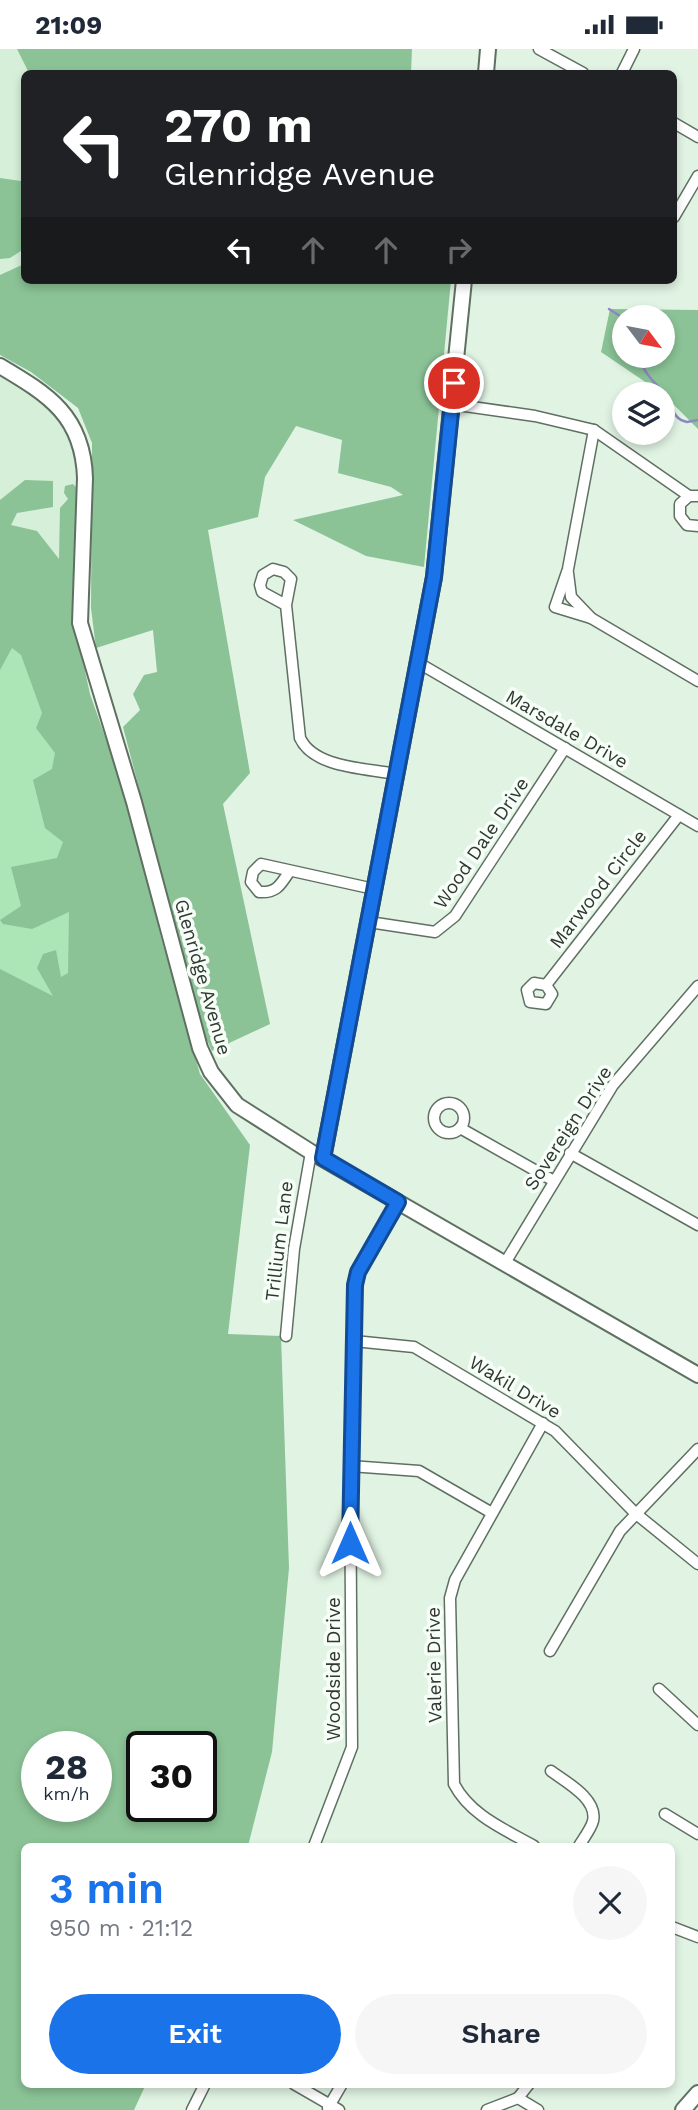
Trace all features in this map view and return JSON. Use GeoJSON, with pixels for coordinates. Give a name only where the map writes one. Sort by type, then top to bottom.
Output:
{"type":"FeatureCollection","features":[{"type":"Feature","properties":{"kind":"main road"},"geometry":{"type":"LineString","coordinates":[[486,70],[488,49]]}},
{"type":"Feature","properties":{"kind":"main road"},"geometry":{"type":"LineString","coordinates":[[317,1155],[369,922],[434,577],[464,284]]}},
{"type":"Feature","properties":{"kind":"main road","name":"Glenridge Avenue"},"geometry":{"type":"LineString","coordinates":[[0,366],[47,395],[58,405],[78,436],[84,458],[85,478],[80,623],[134,801],[200,1048],[211,1072],[237,1105],[317,1155],[698,1375]]}},
{"type":"Feature","properties":{"kind":"main road"},"geometry":{"type":"LineString","coordinates":[[683,2110],[698,2093]]}},
{"type":"Feature","properties":{"kind":"street"},"geometry":{"type":"LineString","coordinates":[[539,49],[578,70]]}},
{"type":"Feature","properties":{"kind":"street"},"geometry":{"type":"LineString","coordinates":[[624,70],[634,49]]}},
{"type":"Feature","properties":{"kind":"street"},"geometry":{"type":"LineString","coordinates":[[677,125],[698,137]]}},
{"type":"Feature","properties":{"kind":"street"},"geometry":{"type":"LineString","coordinates":[[677,212],[698,176]]}},
{"type":"Feature","properties":{"kind":"street"},"geometry":{"type":"LineString","coordinates":[[451,404],[535,416],[594,430],[694,496],[680,504],[680,516],[687,525],[698,526]]}},
{"type":"Feature","properties":{"kind":"street"},"geometry":{"type":"LineString","coordinates":[[594,430],[568,569],[555,607],[591,618],[698,681]]}},
{"type":"Feature","properties":{"kind":"street"},"geometry":{"type":"LineString","coordinates":[[568,569],[571,597],[591,618]]}},
{"type":"Feature","properties":{"kind":"street"},"geometry":{"type":"LineString","coordinates":[[286,605],[300,738],[305,749],[320,759],[395,774]]}},
{"type":"Feature","properties":{"kind":"street","name":"Marsdale Drive"},"geometry":{"type":"LineString","coordinates":[[417,662],[698,826]]}},
{"type":"Feature","properties":{"kind":"street","name":"Wood Dale Drive"},"geometry":{"type":"LineString","coordinates":[[369,922],[435,932],[445,927],[455,916],[565,748]]}},
{"type":"Feature","properties":{"kind":"street","name":"Marwood Circle"},"geometry":{"type":"LineString","coordinates":[[546,985],[679,815]]}},
{"type":"Feature","properties":{"kind":"street"},"geometry":{"type":"LineString","coordinates":[[289,872],[374,889]]}},
{"type":"Feature","properties":{"kind":"street","name":"Sovereign Drive"},"geometry":{"type":"LineString","coordinates":[[505,1263],[613,1085],[698,986]]}},
{"type":"Feature","properties":{"kind":"street"},"geometry":{"type":"LineString","coordinates":[[460,1128],[554,1181]]}},
{"type":"Feature","properties":{"kind":"street"},"geometry":{"type":"LineString","coordinates":[[570,1153],[697,1222]]}},
{"type":"Feature","properties":{"kind":"street","name":"Trillium Lane"},"geometry":{"type":"LineString","coordinates":[[286,1336],[294,1249],[317,1155]]}},
{"type":"Feature","properties":{"kind":"street","name":"Woodside Drive"},"geometry":{"type":"LineString","coordinates":[[315,1843],[352,1747],[350,1466],[355,1285],[358,1272],[398,1202]]}},
{"type":"Feature","properties":{"kind":"street","name":"Wakil Drive"},"geometry":{"type":"LineString","coordinates":[[354,1341],[414,1347],[555,1430],[635,1513],[698,1564]]}},
{"type":"Feature","properties":{"kind":"street","name":"Valerie Drive"},"geometry":{"type":"LineString","coordinates":[[529,1843],[481,1816],[463,1801],[454,1784],[450,1598],[455,1580],[543,1423]]}},
{"type":"Feature","properties":{"kind":"street"},"geometry":{"type":"LineString","coordinates":[[550,1651],[620,1531],[698,1449]]}},
{"type":"Feature","properties":{"kind":"street"},"geometry":{"type":"LineString","coordinates":[[350,1466],[419,1471],[492,1513]]}},
{"type":"Feature","properties":{"kind":"street"},"geometry":{"type":"LineString","coordinates":[[659,1689],[698,1725]]}},
{"type":"Feature","properties":{"kind":"street"},"geometry":{"type":"LineString","coordinates":[[551,1771],[582,1794],[593,1808],[593,1822],[581,1843]]}},
{"type":"Feature","properties":{"kind":"street"},"geometry":{"type":"LineString","coordinates":[[665,1814],[698,1834]]}},
{"type":"Feature","properties":{"kind":"street"},"geometry":{"type":"LineString","coordinates":[[675,1928],[698,1935]]}},
{"type":"Feature","properties":{"kind":"street"},"geometry":{"type":"LineString","coordinates":[[192,2110],[203,2088]]}},
{"type":"Feature","properties":{"kind":"street"},"geometry":{"type":"LineString","coordinates":[[300,2088],[332,2108],[340,2088]]}},
{"type":"Feature","properties":{"kind":"street"},"geometry":{"type":"LineString","coordinates":[[487,2110],[518,2098],[526,2088]]}},
{"type":"Feature","properties":{"kind":"street"},"geometry":{"type":"LineString","coordinates":[[518,2098],[538,2110]]}},
{"type":"Feature","properties":{"kind":"shaded area"},"geometry":{"type":"Polygon","coordinates":[[[0,49],[26,49],[36,70],[21,70],[21,284],[0,304],[0,49]]]}},
{"type":"Feature","properties":{"kind":"shaded area"},"geometry":{"type":"Polygon","coordinates":[[[0,373],[39,395],[65,425],[72,440],[79,471],[69,611],[0,588],[0,373]]]}},
{"type":"Feature","properties":{"kind":"green space"},"geometry":{"type":"Polygon","coordinates":[[[17,49],[412,49],[411,70],[28,70],[17,49]]]}},
{"type":"Feature","properties":{"kind":"green space"},"geometry":{"type":"Polygon","coordinates":[[[0,178],[21,181],[21,251],[10,258],[0,259],[0,178]]]}},
{"type":"Feature","properties":{"kind":"green space"},"geometry":{"type":"Polygon","coordinates":[[[21,265],[21,284],[451,284],[424,567],[366,556],[293,520],[403,495],[391,487],[338,473],[342,440],[296,426],[265,477],[258,517],[208,530],[250,773],[223,804],[270,1024],[212,1051],[201,1027],[123,727],[140,710],[133,694],[144,675],[157,672],[153,630],[96,648],[91,608],[92,443],[78,408],[31,372],[0,355],[0,275],[21,265]]]}},
{"type":"Feature","properties":{"kind":"green space"},"geometry":{"type":"Polygon","coordinates":[[[610,309],[612,309],[612,359],[601,352],[610,309]]]}},
{"type":"Feature","properties":{"kind":"green space"},"geometry":{"type":"Polygon","coordinates":[[[676,310],[698,310],[698,429],[675,406],[675,382],[645,382],[625,368],[675,368],[676,310]]]}},
{"type":"Feature","properties":{"kind":"green space"},"geometry":{"type":"Polygon","coordinates":[[[25,480],[53,481],[53,507],[17,513],[11,525],[37,531],[59,559],[60,508],[68,499],[64,493],[65,486],[73,484],[79,490],[72,611],[90,694],[124,790],[162,941],[200,1074],[250,1145],[228,1334],[281,1336],[289,1568],[272,1752],[249,1843],[21,1843],[21,2088],[144,2088],[134,2110],[0,2110],[0,969],[53,996],[37,968],[43,954],[56,950],[61,977],[68,973],[69,912],[32,929],[3,924],[0,920],[21,906],[11,867],[57,858],[63,842],[45,828],[33,780],[52,769],[55,753],[36,728],[42,713],[21,655],[12,648],[0,670],[0,500],[25,480]]]}},
{"type":"Feature","properties":{"kind":"green space"},"geometry":{"type":"Polygon","coordinates":[[[0,588],[69,611],[86,1026],[0,972],[0,588]]]}},
{"type":"Feature","properties":{"kind":"waterway"},"geometry":{"type":"LineString","coordinates":[[644,368],[667,397],[678,418],[687,422],[698,420]]}},
{"type":"Feature","properties":{"kind":"route"},"geometry":{"type":"LineString","coordinates":[[350,1543],[355,1285],[358,1272],[398,1202],[323,1158],[434,577],[454,383]]}}]}
